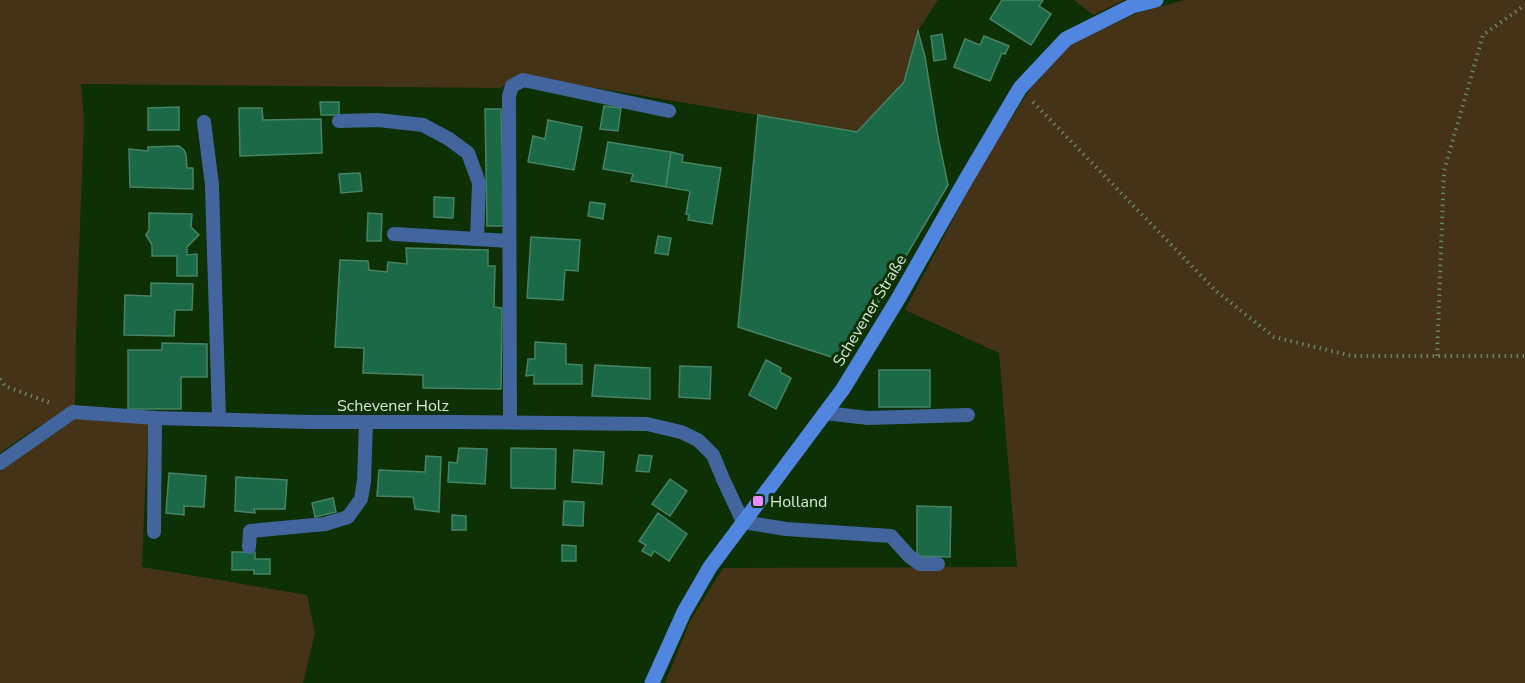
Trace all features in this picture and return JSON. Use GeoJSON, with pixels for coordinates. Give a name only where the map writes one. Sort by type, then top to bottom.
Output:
{"type":"FeatureCollection","features":[{"type":"Feature","properties":{"kind":"main road","name":"Schevener Straße"},"geometry":{"type":"LineString","coordinates":[[652,683],[684,612],[710,567],[843,389],[1020,88],[1066,39],[1132,6],[1156,0]]}},
{"type":"Feature","properties":{"kind":"lane"},"geometry":{"type":"LineString","coordinates":[[510,422],[509,96],[512,86],[523,80],[669,111]]}},
{"type":"Feature","properties":{"kind":"lane"},"geometry":{"type":"LineString","coordinates":[[339,121],[378,120],[423,125],[449,139],[468,153],[479,183],[477,239]]}},
{"type":"Feature","properties":{"kind":"lane"},"geometry":{"type":"LineString","coordinates":[[204,122],[212,185],[219,419]]}},
{"type":"Feature","properties":{"kind":"lane"},"geometry":{"type":"LineString","coordinates":[[394,234],[509,241]]}},
{"type":"Feature","properties":{"kind":"lane"},"geometry":{"type":"LineString","coordinates":[[0,463],[73,412]]}},
{"type":"Feature","properties":{"kind":"lane","name":"Schevener Holz"},"geometry":{"type":"LineString","coordinates":[[73,412],[155,418],[310,422],[647,424],[681,432],[698,440],[713,455],[743,522]]}},
{"type":"Feature","properties":{"kind":"lane"},"geometry":{"type":"LineString","coordinates":[[825,413],[868,418],[968,415]]}},
{"type":"Feature","properties":{"kind":"lane"},"geometry":{"type":"LineString","coordinates":[[154,532],[155,418]]}},
{"type":"Feature","properties":{"kind":"lane"},"geometry":{"type":"LineString","coordinates":[[249,547],[249,531],[325,524],[348,517],[361,499],[363,490],[366,422]]}},
{"type":"Feature","properties":{"kind":"lane"},"geometry":{"type":"LineString","coordinates":[[743,522],[786,529],[891,536],[909,556],[920,564],[938,564]]}},
{"type":"Feature","properties":{"kind":"path"},"geometry":{"type":"LineString","coordinates":[[1437,356],[1444,171],[1483,35],[1525,5]]}},
{"type":"Feature","properties":{"kind":"path"},"geometry":{"type":"LineString","coordinates":[[1020,88],[1216,291],[1274,337],[1352,356],[1525,356]]}},
{"type":"Feature","properties":{"kind":"path"},"geometry":{"type":"LineString","coordinates":[[0,379],[5,386],[73,412]]}},
{"type":"Feature","properties":{"kind":"shaded area"},"geometry":{"type":"Polygon","coordinates":[[[0,0],[938,0],[918,31],[904,82],[857,132],[520,75],[501,88],[81,84],[84,120],[75,408],[36,428],[0,453],[0,0]]]}},
{"type":"Feature","properties":{"kind":"shaded area"},"geometry":{"type":"Polygon","coordinates":[[[1074,0],[1125,0],[1093,15],[1074,0]]]}},
{"type":"Feature","properties":{"kind":"shaded area"},"geometry":{"type":"Polygon","coordinates":[[[1184,0],[1525,0],[1525,683],[665,683],[690,621],[723,568],[1017,567],[999,353],[905,310],[981,166],[1030,89],[1072,43],[1137,13],[1184,0]]]}},
{"type":"Feature","properties":{"kind":"shaded area"},"geometry":{"type":"Polygon","coordinates":[[[78,417],[148,421],[142,567],[307,595],[315,633],[303,683],[0,683],[0,471],[78,417]]]}},
{"type":"Feature","properties":{"kind":"building"},"geometry":{"type":"Polygon","coordinates":[[[1002,0],[1043,0],[1039,6],[1051,14],[1031,45],[990,19],[1002,0]]]}},
{"type":"Feature","properties":{"kind":"building"},"geometry":{"type":"Polygon","coordinates":[[[918,31],[925,57],[948,185],[844,361],[738,327],[758,115],[857,132],[904,82],[918,31]]]}},
{"type":"Feature","properties":{"kind":"building"},"geometry":{"type":"Polygon","coordinates":[[[942,34],[946,59],[934,61],[931,36],[942,34]]]}},
{"type":"Feature","properties":{"kind":"building"},"geometry":{"type":"Polygon","coordinates":[[[984,36],[1009,46],[1005,54],[1002,53],[990,81],[954,67],[965,39],[980,45],[984,36]]]}},
{"type":"Feature","properties":{"kind":"building"},"geometry":{"type":"Polygon","coordinates":[[[320,102],[339,102],[339,115],[321,115],[320,102]]]}},
{"type":"Feature","properties":{"kind":"building"},"geometry":{"type":"Polygon","coordinates":[[[604,106],[621,108],[618,131],[600,129],[604,106]]]}},
{"type":"Feature","properties":{"kind":"building"},"geometry":{"type":"Polygon","coordinates":[[[179,107],[179,130],[148,130],[148,108],[179,107]]]}},
{"type":"Feature","properties":{"kind":"building"},"geometry":{"type":"Polygon","coordinates":[[[239,108],[262,108],[263,120],[321,119],[322,153],[240,156],[239,108]]]}},
{"type":"Feature","properties":{"kind":"building"},"geometry":{"type":"Polygon","coordinates":[[[485,109],[501,109],[504,226],[487,226],[485,109]]]}},
{"type":"Feature","properties":{"kind":"building"},"geometry":{"type":"Polygon","coordinates":[[[548,120],[582,127],[574,170],[528,162],[533,136],[545,139],[548,120]]]}},
{"type":"Feature","properties":{"kind":"building"},"geometry":{"type":"Polygon","coordinates":[[[608,142],[671,152],[666,187],[631,181],[633,174],[603,169],[608,142]]]}},
{"type":"Feature","properties":{"kind":"building"},"geometry":{"type":"Polygon","coordinates":[[[179,146],[186,154],[187,168],[193,168],[193,189],[130,187],[129,149],[148,151],[148,147],[179,146]]]}},
{"type":"Feature","properties":{"kind":"building"},"geometry":{"type":"Polygon","coordinates":[[[671,152],[683,155],[682,162],[721,168],[712,224],[688,220],[689,215],[686,214],[690,191],[666,187],[671,152]]]}},
{"type":"Feature","properties":{"kind":"building"},"geometry":{"type":"Polygon","coordinates":[[[360,173],[362,191],[341,193],[339,174],[360,173]]]}},
{"type":"Feature","properties":{"kind":"building"},"geometry":{"type":"Polygon","coordinates":[[[434,197],[454,198],[453,218],[434,217],[434,197]]]}},
{"type":"Feature","properties":{"kind":"building"},"geometry":{"type":"Polygon","coordinates":[[[590,202],[605,204],[603,219],[588,216],[590,202]]]}},
{"type":"Feature","properties":{"kind":"building"},"geometry":{"type":"Polygon","coordinates":[[[149,213],[192,214],[191,227],[199,235],[187,247],[187,255],[197,254],[197,276],[177,276],[177,256],[152,256],[152,245],[146,235],[149,230],[149,213]]]}},
{"type":"Feature","properties":{"kind":"building"},"geometry":{"type":"Polygon","coordinates":[[[368,213],[382,214],[381,241],[367,241],[368,213]]]}},
{"type":"Feature","properties":{"kind":"building"},"geometry":{"type":"Polygon","coordinates":[[[658,236],[671,238],[668,255],[655,253],[658,236]]]}},
{"type":"Feature","properties":{"kind":"building"},"geometry":{"type":"Polygon","coordinates":[[[531,237],[580,240],[578,271],[565,270],[563,300],[527,298],[531,237]]]}},
{"type":"Feature","properties":{"kind":"building"},"geometry":{"type":"Polygon","coordinates":[[[406,248],[488,250],[488,266],[495,266],[494,307],[502,308],[501,389],[423,388],[423,375],[363,373],[364,348],[335,347],[340,260],[368,261],[369,270],[387,272],[388,262],[407,264],[406,248]]]}},
{"type":"Feature","properties":{"kind":"building"},"geometry":{"type":"Polygon","coordinates":[[[151,283],[193,284],[192,310],[175,310],[174,336],[124,335],[125,295],[151,296],[151,283]]]}},
{"type":"Feature","properties":{"kind":"building"},"geometry":{"type":"Polygon","coordinates":[[[535,342],[566,344],[566,364],[582,365],[582,384],[534,384],[534,375],[526,376],[528,359],[535,359],[535,342]]]}},
{"type":"Feature","properties":{"kind":"building"},"geometry":{"type":"Polygon","coordinates":[[[162,343],[207,344],[207,377],[181,377],[181,409],[128,409],[128,350],[162,350],[162,343]]]}},
{"type":"Feature","properties":{"kind":"building"},"geometry":{"type":"Polygon","coordinates":[[[766,360],[781,368],[780,372],[791,378],[776,409],[749,395],[766,360]]]}},
{"type":"Feature","properties":{"kind":"building"},"geometry":{"type":"Polygon","coordinates":[[[595,365],[650,368],[650,399],[592,396],[595,365]]]}},
{"type":"Feature","properties":{"kind":"building"},"geometry":{"type":"Polygon","coordinates":[[[680,366],[711,367],[710,399],[679,397],[680,366]]]}},
{"type":"Feature","properties":{"kind":"building"},"geometry":{"type":"Polygon","coordinates":[[[879,370],[930,370],[930,407],[879,407],[879,370]]]}},
{"type":"Feature","properties":{"kind":"building"},"geometry":{"type":"Polygon","coordinates":[[[459,448],[487,449],[485,484],[448,482],[449,462],[457,463],[459,448]]]}},
{"type":"Feature","properties":{"kind":"building"},"geometry":{"type":"Polygon","coordinates":[[[511,448],[556,449],[555,489],[511,488],[511,448]]]}},
{"type":"Feature","properties":{"kind":"building"},"geometry":{"type":"Polygon","coordinates":[[[574,450],[604,452],[602,484],[572,482],[574,450]]]}},
{"type":"Feature","properties":{"kind":"building"},"geometry":{"type":"Polygon","coordinates":[[[639,455],[652,456],[649,472],[636,471],[639,455]]]}},
{"type":"Feature","properties":{"kind":"building"},"geometry":{"type":"Polygon","coordinates":[[[426,456],[441,457],[439,512],[415,509],[413,497],[377,496],[379,470],[425,472],[426,456]]]}},
{"type":"Feature","properties":{"kind":"building"},"geometry":{"type":"Polygon","coordinates":[[[169,473],[206,476],[204,507],[184,506],[184,515],[166,513],[169,473]]]}},
{"type":"Feature","properties":{"kind":"building"},"geometry":{"type":"Polygon","coordinates":[[[236,477],[287,480],[285,509],[254,509],[255,513],[235,511],[236,477]]]}},
{"type":"Feature","properties":{"kind":"building"},"geometry":{"type":"Polygon","coordinates":[[[670,479],[687,491],[670,516],[652,504],[670,479]]]}},
{"type":"Feature","properties":{"kind":"building"},"geometry":{"type":"Polygon","coordinates":[[[333,498],[336,512],[315,517],[312,503],[333,498]]]}},
{"type":"Feature","properties":{"kind":"building"},"geometry":{"type":"Polygon","coordinates":[[[564,501],[584,502],[583,526],[563,525],[564,501]]]}},
{"type":"Feature","properties":{"kind":"building"},"geometry":{"type":"Polygon","coordinates":[[[917,506],[951,507],[950,557],[917,556],[917,506]]]}},
{"type":"Feature","properties":{"kind":"building"},"geometry":{"type":"Polygon","coordinates":[[[658,513],[687,534],[669,561],[654,551],[651,556],[642,551],[646,545],[639,541],[658,513]]]}},
{"type":"Feature","properties":{"kind":"building"},"geometry":{"type":"Polygon","coordinates":[[[452,515],[466,516],[466,530],[452,530],[452,515]]]}},
{"type":"Feature","properties":{"kind":"building"},"geometry":{"type":"Polygon","coordinates":[[[562,545],[576,546],[576,561],[562,561],[562,545]]]}},
{"type":"Feature","properties":{"kind":"building"},"geometry":{"type":"Polygon","coordinates":[[[232,552],[255,552],[255,559],[270,559],[270,574],[254,574],[254,570],[232,570],[232,552]]]}},
{"type":"Feature","properties":{"kind":"place","name":"Holland"},"geometry":{"type":"Point","coordinates":[758,501]}}]}
